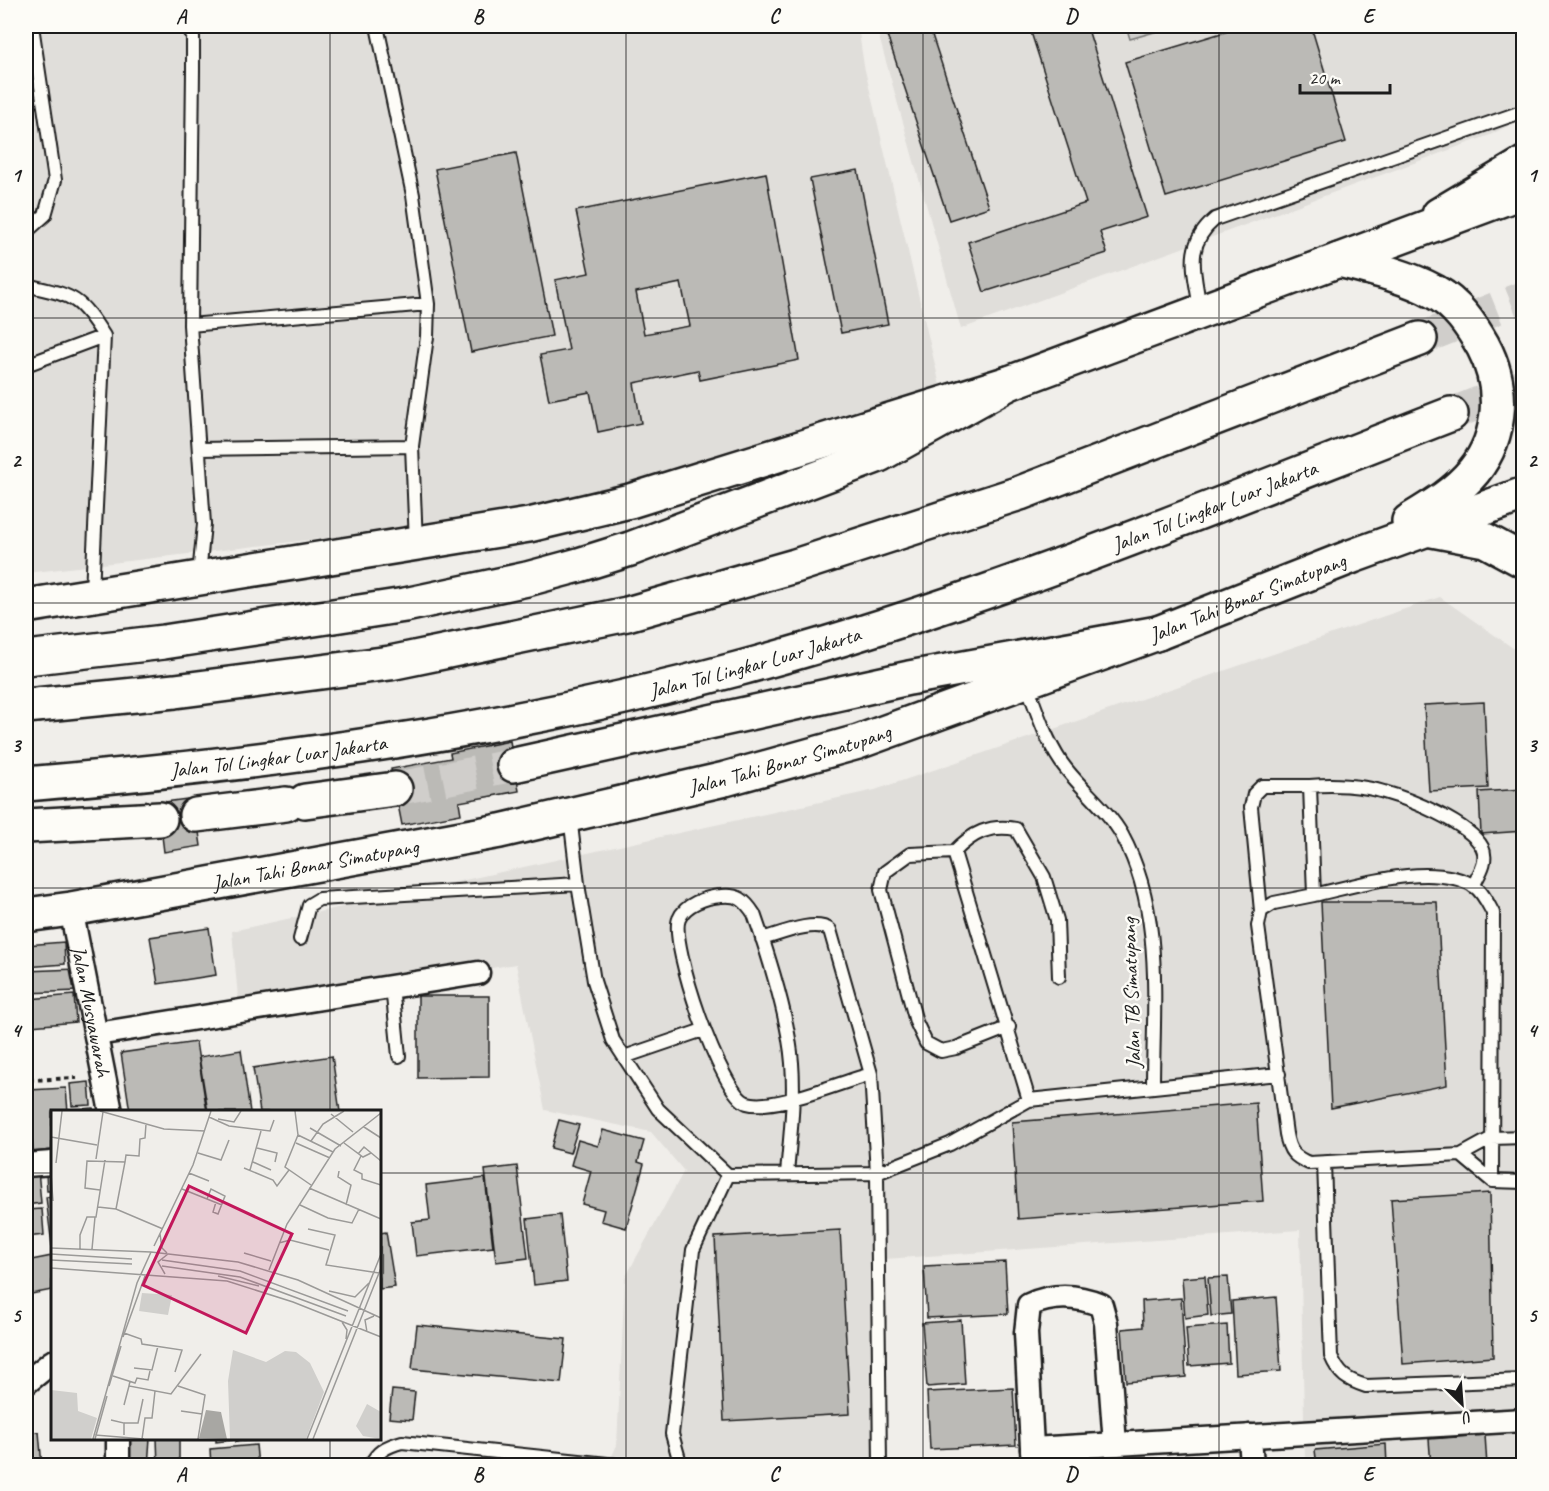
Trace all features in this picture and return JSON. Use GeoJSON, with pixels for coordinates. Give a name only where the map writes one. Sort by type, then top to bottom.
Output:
{"type":"FeatureCollection","features":[{"type":"Feature","properties":{"kind":"highway"},"geometry":{"type":"LineString","coordinates":[[26,606],[529,525],[630,501],[1009,383],[1524,191]]}},
{"type":"Feature","properties":{"kind":"highway"},"geometry":{"type":"LineString","coordinates":[[1339,260],[1391,274],[1436,292],[1469,321],[1492,363],[1499,410],[1488,448],[1474,471],[1446,498],[1353,556]]}},
{"type":"Feature","properties":{"kind":"highway"},"geometry":{"type":"LineString","coordinates":[[26,706],[175,691],[390,663],[627,614],[795,566],[1020,493],[1420,339]]}},
{"type":"Feature","properties":{"kind":"highway"},"geometry":{"type":"LineString","coordinates":[[26,658],[164,642],[405,605],[579,565],[630,549],[879,455],[1009,383]]}},
{"type":"Feature","properties":{"kind":"highway","name":"Jalan Tol Lingkar Luar Jakarta"},"geometry":{"type":"LineString","coordinates":[[26,784],[188,770],[423,738],[641,694],[739,669],[838,640],[1053,568],[1451,414]]}},
{"type":"Feature","properties":{"kind":"highway","name":"Jalan Tahi Bonar Simatupang"},"geometry":{"type":"LineString","coordinates":[[26,915],[71,909],[500,831],[725,779],[858,742],[1158,633],[1353,556],[1524,494]]}},
{"type":"Feature","properties":{"kind":"highway"},"geometry":{"type":"LineString","coordinates":[[1427,529],[1485,540],[1524,561]]}},
{"type":"Feature","properties":{"kind":"highway"},"geometry":{"type":"LineString","coordinates":[[514,765],[909,678],[1158,633]]}},
{"type":"Feature","properties":{"kind":"highway"},"geometry":{"type":"LineString","coordinates":[[196,815],[395,789]]}},
{"type":"Feature","properties":{"kind":"highway"},"geometry":{"type":"LineString","coordinates":[[26,826],[160,819]]}},
{"type":"Feature","properties":{"kind":"street"},"geometry":{"type":"LineString","coordinates":[[1386,242],[1524,161]]}},
{"type":"Feature","properties":{"kind":"street","name":"Jalan Musyawarah"},"geometry":{"type":"LineString","coordinates":[[71,909],[111,1110]]}},
{"type":"Feature","properties":{"kind":"street"},"geometry":{"type":"LineString","coordinates":[[97,1034],[478,973]]}},
{"type":"Feature","properties":{"kind":"street"},"geometry":{"type":"LineString","coordinates":[[26,1165],[51,1163]]}},
{"type":"Feature","properties":{"kind":"street"},"geometry":{"type":"LineString","coordinates":[[1115,1444],[1106,1323],[1101,1305],[1083,1298],[1047,1297],[1029,1305],[1026,1333],[1033,1457],[1115,1444],[1524,1420]]}},
{"type":"Feature","properties":{"kind":"street"},"geometry":{"type":"LineString","coordinates":[[26,1383],[51,1363]]}},
{"type":"Feature","properties":{"kind":"street"},"geometry":{"type":"LineString","coordinates":[[1250,1436],[1252,1466]]}},
{"type":"Feature","properties":{"kind":"street"},"geometry":{"type":"LineString","coordinates":[[118,1440],[118,1466]]}},
{"type":"Feature","properties":{"kind":"lane"},"geometry":{"type":"LineString","coordinates":[[26,232],[45,215],[54,180],[32,26]]}},
{"type":"Feature","properties":{"kind":"lane"},"geometry":{"type":"LineString","coordinates":[[188,26],[193,37],[190,325],[204,524],[199,579]]}},
{"type":"Feature","properties":{"kind":"lane"},"geometry":{"type":"LineString","coordinates":[[377,26],[413,195],[428,304],[428,337],[412,446],[416,544]]}},
{"type":"Feature","properties":{"kind":"lane"},"geometry":{"type":"LineString","coordinates":[[1200,312],[1193,254],[1200,232],[1215,219],[1524,111]]}},
{"type":"Feature","properties":{"kind":"lane"},"geometry":{"type":"LineString","coordinates":[[26,285],[68,295],[87,309],[104,336],[92,597]]}},
{"type":"Feature","properties":{"kind":"lane"},"geometry":{"type":"LineString","coordinates":[[190,325],[428,304]]}},
{"type":"Feature","properties":{"kind":"lane"},"geometry":{"type":"LineString","coordinates":[[26,365],[104,336]]}},
{"type":"Feature","properties":{"kind":"lane"},"geometry":{"type":"LineString","coordinates":[[199,449],[412,446]]}},
{"type":"Feature","properties":{"kind":"lane","name":"Jalan TB Simatupang"},"geometry":{"type":"LineString","coordinates":[[1026,682],[1061,762],[1105,810],[1122,835],[1138,870],[1149,909],[1153,951],[1153,1087]]}},
{"type":"Feature","properties":{"kind":"lane"},"geometry":{"type":"LineString","coordinates":[[1473,886],[1484,866],[1483,849],[1473,836],[1453,821],[1383,791],[1325,784],[1262,786],[1254,794],[1251,807],[1261,911],[1258,926],[1289,1147],[1295,1158],[1309,1163],[1324,1163],[1461,1155],[1492,1138],[1524,1137]]}},
{"type":"Feature","properties":{"kind":"lane"},"geometry":{"type":"LineString","coordinates":[[1311,786],[1314,896]]}},
{"type":"Feature","properties":{"kind":"lane"},"geometry":{"type":"LineString","coordinates":[[570,815],[578,885],[594,981],[613,1040],[658,1109],[728,1175],[877,1173],[950,1144],[1029,1100],[1279,1074]]}},
{"type":"Feature","properties":{"kind":"lane"},"geometry":{"type":"LineString","coordinates":[[1009,1027],[956,1048],[941,1051],[926,1043],[916,1022],[881,890],[885,872],[910,854],[954,852],[968,836],[999,825],[1016,829],[1044,877],[1057,920],[1059,977]]}},
{"type":"Feature","properties":{"kind":"lane"},"geometry":{"type":"LineString","coordinates":[[954,852],[1009,1027],[1029,1100]]}},
{"type":"Feature","properties":{"kind":"lane"},"geometry":{"type":"LineString","coordinates":[[1261,911],[1274,903],[1380,880],[1443,875],[1473,886],[1480,891],[1493,913],[1492,1181]]}},
{"type":"Feature","properties":{"kind":"lane"},"geometry":{"type":"LineString","coordinates":[[300,939],[309,905],[319,899],[578,885]]}},
{"type":"Feature","properties":{"kind":"lane"},"geometry":{"type":"LineString","coordinates":[[787,1174],[793,1099],[792,1060],[762,939],[746,902],[732,895],[711,896],[690,906],[679,919],[676,936],[703,1030],[724,1079],[735,1094],[745,1103],[760,1104],[793,1099],[871,1074]]}},
{"type":"Feature","properties":{"kind":"lane"},"geometry":{"type":"LineString","coordinates":[[762,939],[814,926],[825,926],[830,930],[871,1074],[877,1173],[880,1466]]}},
{"type":"Feature","properties":{"kind":"lane"},"geometry":{"type":"LineString","coordinates":[[392,986],[399,1056]]}},
{"type":"Feature","properties":{"kind":"lane"},"geometry":{"type":"LineString","coordinates":[[624,1057],[703,1030]]}},
{"type":"Feature","properties":{"kind":"lane"},"geometry":{"type":"LineString","coordinates":[[1461,1155],[1492,1181],[1524,1182]]}},
{"type":"Feature","properties":{"kind":"lane"},"geometry":{"type":"LineString","coordinates":[[1324,1163],[1331,1356],[1338,1372],[1349,1381],[1366,1386],[1524,1380]]}},
{"type":"Feature","properties":{"kind":"lane"},"geometry":{"type":"LineString","coordinates":[[681,1466],[672,1434],[693,1250],[728,1175]]}},
{"type":"Feature","properties":{"kind":"lane"},"geometry":{"type":"LineString","coordinates":[[370,1466],[380,1450],[402,1442],[626,1466]]}},
{"type":"Feature","properties":{"kind":"path"},"geometry":{"type":"LineString","coordinates":[[29,1080],[105,1077]]}},
{"type":"Feature","properties":{"kind":"shaded area"},"geometry":{"type":"Polygon","coordinates":[[[26,26],[858,26],[864,66],[942,394],[685,496],[26,573],[26,26]]]}},
{"type":"Feature","properties":{"kind":"shaded area"},"geometry":{"type":"Polygon","coordinates":[[[876,26],[1523,26],[1523,118],[1490,135],[961,329],[876,26]]]}},
{"type":"Feature","properties":{"kind":"shaded area"},"geometry":{"type":"Polygon","coordinates":[[[1126,26],[1175,26],[1130,39],[1126,26]]]}},
{"type":"Feature","properties":{"kind":"shaded area"},"geometry":{"type":"Polygon","coordinates":[[[1440,597],[1523,655],[1523,1465],[1305,1465],[1300,1230],[885,1259],[887,1465],[608,1465],[617,1445],[625,1278],[684,1171],[651,1132],[545,1110],[516,964],[239,1009],[232,931],[875,790],[1440,597]]]}},
{"type":"Feature","properties":{"kind":"building"},"geometry":{"type":"Polygon","coordinates":[[[884,26],[929,26],[989,207],[949,220],[884,26]]]}},
{"type":"Feature","properties":{"kind":"building"},"geometry":{"type":"Polygon","coordinates":[[[1029,26],[1087,26],[1147,217],[1100,232],[1107,253],[984,292],[968,242],[1086,203],[1029,26]]]}},
{"type":"Feature","properties":{"kind":"building"},"geometry":{"type":"Polygon","coordinates":[[[1245,26],[1311,26],[1346,142],[1166,197],[1125,62],[1245,26]]]}},
{"type":"Feature","properties":{"kind":"building"},"geometry":{"type":"Polygon","coordinates":[[[516,153],[552,336],[471,352],[435,169],[516,153]]]}},
{"type":"Feature","properties":{"kind":"building"},"geometry":{"type":"Polygon","coordinates":[[[858,170],[888,324],[841,333],[810,179],[858,170]]]}},
{"type":"Feature","properties":{"kind":"building"},"geometry":{"type":"Polygon","coordinates":[[[766,173],[799,360],[700,380],[698,370],[634,383],[641,423],[598,432],[590,392],[549,400],[540,355],[569,350],[555,280],[589,273],[576,211],[766,173]],[[681,283],[636,292],[644,334],[690,326],[681,283]]]}},
{"type":"Feature","properties":{"kind":"building"},"geometry":{"type":"Polygon","coordinates":[[[1484,702],[1488,788],[1429,791],[1424,705],[1484,702]]]}},
{"type":"Feature","properties":{"kind":"building"},"geometry":{"type":"Polygon","coordinates":[[[510,741],[519,791],[459,802],[461,814],[402,825],[391,769],[451,758],[450,753],[510,741]]]}},
{"type":"Feature","properties":{"kind":"building"},"geometry":{"type":"Polygon","coordinates":[[[1524,789],[1524,831],[1481,834],[1479,792],[1524,789]]]}},
{"type":"Feature","properties":{"kind":"building"},"geometry":{"type":"Polygon","coordinates":[[[194,798],[201,846],[164,852],[158,803],[194,798]]]}},
{"type":"Feature","properties":{"kind":"building"},"geometry":{"type":"Polygon","coordinates":[[[1321,902],[1437,902],[1447,1085],[1331,1108],[1321,902]]]}},
{"type":"Feature","properties":{"kind":"building"},"geometry":{"type":"Polygon","coordinates":[[[209,928],[216,975],[158,984],[150,937],[209,928]]]}},
{"type":"Feature","properties":{"kind":"building"},"geometry":{"type":"Polygon","coordinates":[[[64,942],[65,964],[26,967],[26,945],[64,942]]]}},
{"type":"Feature","properties":{"kind":"building"},"geometry":{"type":"Polygon","coordinates":[[[76,969],[77,991],[26,993],[26,971],[76,969]]]}},
{"type":"Feature","properties":{"kind":"building"},"geometry":{"type":"Polygon","coordinates":[[[74,995],[76,1022],[31,1026],[29,999],[74,995]]]}},
{"type":"Feature","properties":{"kind":"building"},"geometry":{"type":"Polygon","coordinates":[[[418,996],[489,996],[489,1077],[418,1078],[418,996]]]}},
{"type":"Feature","properties":{"kind":"building"},"geometry":{"type":"Polygon","coordinates":[[[196,1042],[207,1110],[130,1110],[121,1053],[196,1042]]]}},
{"type":"Feature","properties":{"kind":"building"},"geometry":{"type":"Polygon","coordinates":[[[241,1050],[250,1110],[208,1110],[199,1057],[241,1050]]]}},
{"type":"Feature","properties":{"kind":"building"},"geometry":{"type":"Polygon","coordinates":[[[332,1056],[340,1110],[260,1110],[253,1068],[332,1056]]]}},
{"type":"Feature","properties":{"kind":"building"},"geometry":{"type":"Polygon","coordinates":[[[89,1082],[91,1105],[72,1106],[70,1084],[89,1082]]]}},
{"type":"Feature","properties":{"kind":"building"},"geometry":{"type":"Polygon","coordinates":[[[66,1088],[68,1110],[51,1110],[51,1150],[33,1152],[29,1090],[66,1088]]]}},
{"type":"Feature","properties":{"kind":"building"},"geometry":{"type":"Polygon","coordinates":[[[26,1102],[30,1146],[26,1147],[26,1102]]]}},
{"type":"Feature","properties":{"kind":"building"},"geometry":{"type":"Polygon","coordinates":[[[1256,1103],[1263,1201],[1018,1219],[1012,1122],[1256,1103]]]}},
{"type":"Feature","properties":{"kind":"building"},"geometry":{"type":"Polygon","coordinates":[[[93,1108],[94,1110],[69,1110],[93,1108]]]}},
{"type":"Feature","properties":{"kind":"building"},"geometry":{"type":"Polygon","coordinates":[[[559,1120],[579,1125],[570,1153],[551,1148],[559,1120]]]}},
{"type":"Feature","properties":{"kind":"building"},"geometry":{"type":"Polygon","coordinates":[[[603,1130],[644,1141],[638,1162],[644,1164],[626,1228],[601,1221],[604,1210],[582,1204],[591,1171],[571,1165],[578,1140],[598,1146],[603,1130]]]}},
{"type":"Feature","properties":{"kind":"building"},"geometry":{"type":"Polygon","coordinates":[[[517,1166],[528,1258],[496,1262],[485,1170],[517,1166]]]}},
{"type":"Feature","properties":{"kind":"building"},"geometry":{"type":"Polygon","coordinates":[[[38,1170],[41,1203],[26,1205],[26,1171],[38,1170]]]}},
{"type":"Feature","properties":{"kind":"building"},"geometry":{"type":"Polygon","coordinates":[[[46,1173],[51,1173],[51,1191],[47,1191],[46,1173]]]}},
{"type":"Feature","properties":{"kind":"building"},"geometry":{"type":"Polygon","coordinates":[[[485,1178],[493,1247],[416,1256],[412,1222],[430,1220],[426,1185],[485,1178]]]}},
{"type":"Feature","properties":{"kind":"building"},"geometry":{"type":"Polygon","coordinates":[[[1490,1193],[1493,1357],[1403,1364],[1391,1199],[1490,1193]]]}},
{"type":"Feature","properties":{"kind":"building"},"geometry":{"type":"Polygon","coordinates":[[[51,1196],[51,1238],[46,1197],[51,1196]]]}},
{"type":"Feature","properties":{"kind":"building"},"geometry":{"type":"Polygon","coordinates":[[[42,1209],[44,1235],[26,1237],[26,1210],[42,1209]]]}},
{"type":"Feature","properties":{"kind":"building"},"geometry":{"type":"Polygon","coordinates":[[[560,1215],[567,1281],[534,1285],[527,1219],[560,1215]]]}},
{"type":"Feature","properties":{"kind":"building"},"geometry":{"type":"Polygon","coordinates":[[[840,1230],[850,1414],[724,1421],[715,1237],[840,1230]]]}},
{"type":"Feature","properties":{"kind":"building"},"geometry":{"type":"Polygon","coordinates":[[[386,1232],[395,1287],[381,1289],[381,1233],[386,1232]]]}},
{"type":"Feature","properties":{"kind":"building"},"geometry":{"type":"Polygon","coordinates":[[[30,1245],[32,1258],[26,1259],[26,1246],[30,1245]]]}},
{"type":"Feature","properties":{"kind":"building"},"geometry":{"type":"Polygon","coordinates":[[[51,1256],[51,1290],[26,1295],[26,1261],[51,1256]]]}},
{"type":"Feature","properties":{"kind":"building"},"geometry":{"type":"Polygon","coordinates":[[[1005,1262],[1008,1314],[927,1318],[924,1266],[1005,1262]]]}},
{"type":"Feature","properties":{"kind":"building"},"geometry":{"type":"Polygon","coordinates":[[[1205,1276],[1208,1315],[1185,1318],[1182,1278],[1205,1276]]]}},
{"type":"Feature","properties":{"kind":"building"},"geometry":{"type":"Polygon","coordinates":[[[1228,1277],[1231,1314],[1211,1316],[1208,1278],[1228,1277]]]}},
{"type":"Feature","properties":{"kind":"building"},"geometry":{"type":"Polygon","coordinates":[[[1276,1297],[1281,1371],[1236,1374],[1232,1301],[1276,1297]]]}},
{"type":"Feature","properties":{"kind":"building"},"geometry":{"type":"Polygon","coordinates":[[[1181,1298],[1186,1377],[1126,1382],[1122,1329],[1143,1327],[1142,1301],[1181,1298]]]}},
{"type":"Feature","properties":{"kind":"building"},"geometry":{"type":"Polygon","coordinates":[[[961,1320],[965,1384],[927,1387],[922,1323],[961,1320]]]}},
{"type":"Feature","properties":{"kind":"building"},"geometry":{"type":"Polygon","coordinates":[[[417,1325],[566,1339],[561,1383],[412,1369],[417,1325]]]}},
{"type":"Feature","properties":{"kind":"building"},"geometry":{"type":"Polygon","coordinates":[[[1227,1325],[1229,1363],[1189,1366],[1186,1328],[1227,1325]]]}},
{"type":"Feature","properties":{"kind":"building"},"geometry":{"type":"Polygon","coordinates":[[[1013,1388],[1016,1445],[930,1449],[927,1392],[1013,1388]]]}},
{"type":"Feature","properties":{"kind":"building"},"geometry":{"type":"Polygon","coordinates":[[[392,1390],[415,1392],[412,1420],[389,1418],[392,1390]]]}},
{"type":"Feature","properties":{"kind":"building"},"geometry":{"type":"Polygon","coordinates":[[[39,1432],[42,1466],[26,1466],[26,1433],[39,1432]]]}},
{"type":"Feature","properties":{"kind":"building"},"geometry":{"type":"Polygon","coordinates":[[[1485,1435],[1487,1466],[1431,1466],[1429,1439],[1485,1435]]]}},
{"type":"Feature","properties":{"kind":"building"},"geometry":{"type":"Polygon","coordinates":[[[125,1440],[150,1440],[148,1466],[124,1466],[125,1440]]]}},
{"type":"Feature","properties":{"kind":"building"},"geometry":{"type":"Polygon","coordinates":[[[157,1440],[179,1440],[179,1465],[158,1466],[157,1440]]]}},
{"type":"Feature","properties":{"kind":"building"},"geometry":{"type":"Polygon","coordinates":[[[236,1440],[263,1440],[236,1442],[236,1440]]]}},
{"type":"Feature","properties":{"kind":"building"},"geometry":{"type":"Polygon","coordinates":[[[1386,1444],[1387,1466],[1317,1466],[1315,1450],[1386,1444]]]}},
{"type":"Feature","properties":{"kind":"building"},"geometry":{"type":"Polygon","coordinates":[[[256,1445],[258,1466],[211,1466],[210,1449],[256,1445]]]}},
{"type":"Feature","properties":{"kind":"tunnel"},"geometry":{"type":"LineString","coordinates":[[1420,339],[1524,297]]}},
{"type":"Feature","properties":{"kind":"tunnel"},"geometry":{"type":"LineString","coordinates":[[1451,414],[1524,385]]}},
{"type":"Feature","properties":{"kind":"tunnel"},"geometry":{"type":"LineString","coordinates":[[395,789],[514,765]]}}]}
